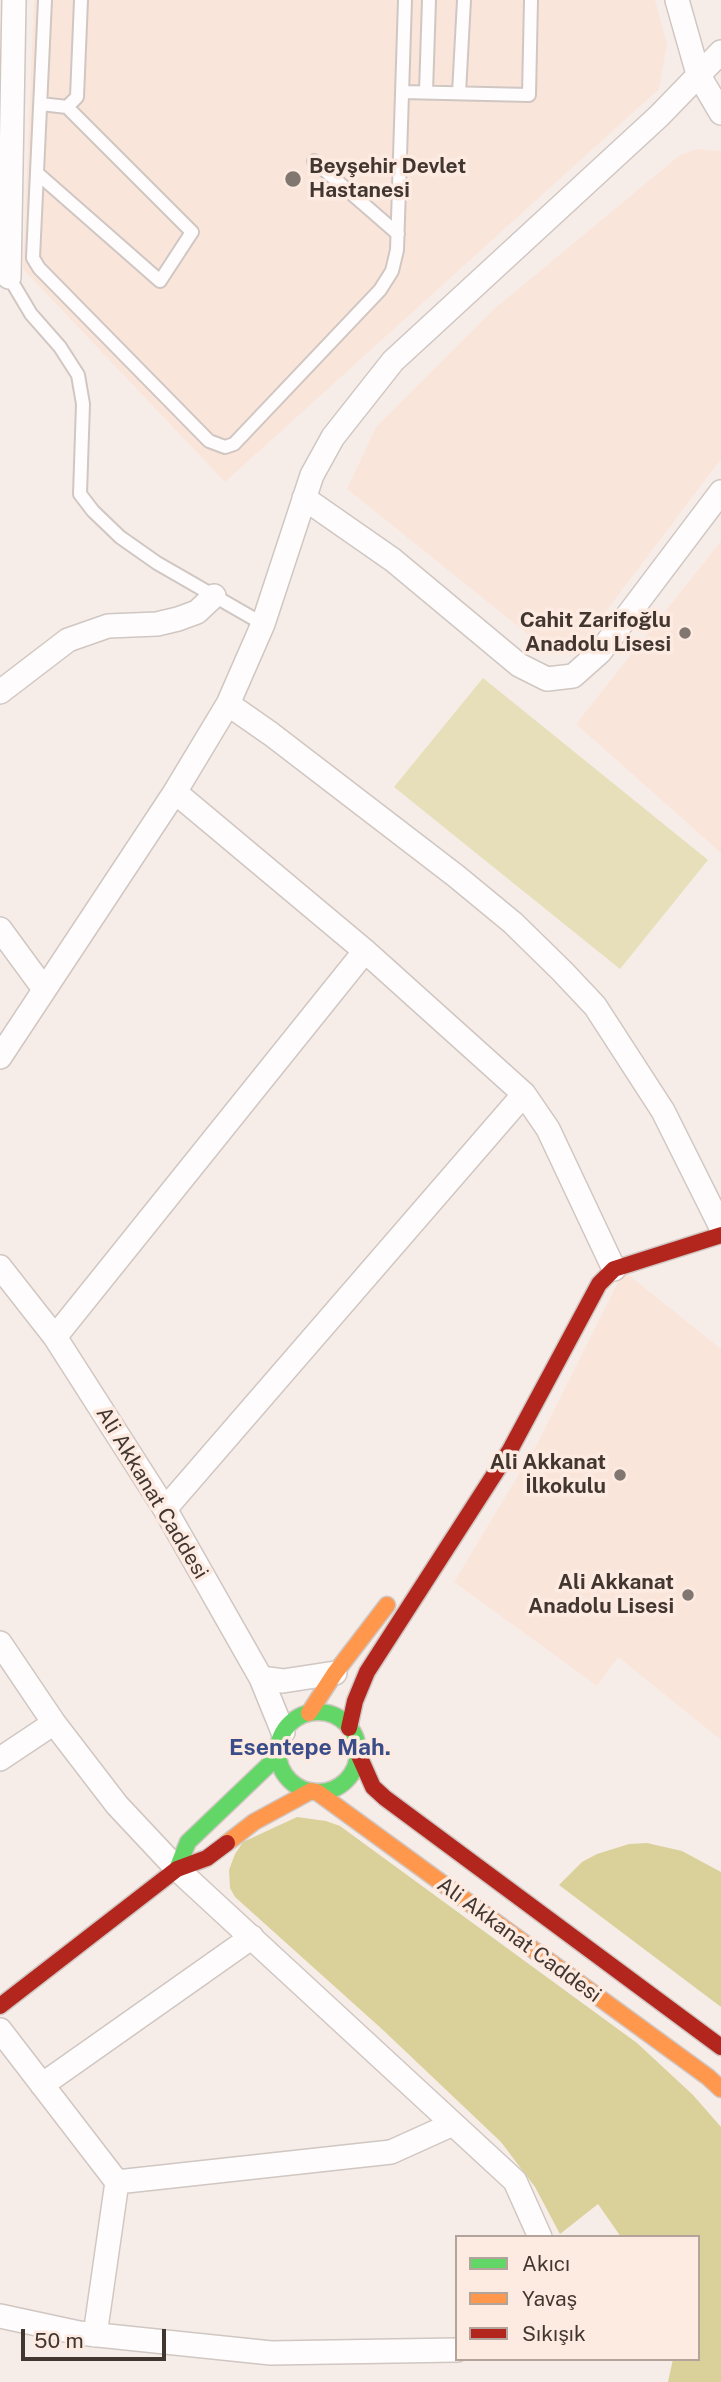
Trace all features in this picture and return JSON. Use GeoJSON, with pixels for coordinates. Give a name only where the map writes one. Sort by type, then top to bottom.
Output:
{"type":"FeatureCollection","features":[{"type":"Feature","properties":{"kind":"main road"},"geometry":{"type":"LineString","coordinates":[[349,1728],[355,1701],[367,1672],[510,1450],[599,1284],[614,1269],[721,1235]]}},
{"type":"Feature","properties":{"kind":"main road"},"geometry":{"type":"LineString","coordinates":[[410,1576],[510,1450]]}},
{"type":"Feature","properties":{"kind":"main road"},"geometry":{"type":"LineString","coordinates":[[309,1713],[335,1673],[393,1597]]}},
{"type":"Feature","properties":{"kind":"main road"},"geometry":{"type":"LineString","coordinates":[[309,1713],[328,1714],[349,1728],[357,1751],[356,1764],[346,1780],[330,1790],[314,1791],[298,1787],[288,1779],[278,1756],[279,1743],[283,1732],[297,1718],[309,1713]]}},
{"type":"Feature","properties":{"kind":"main road","name":"Ali Akkanat Caddesi"},"geometry":{"type":"LineString","coordinates":[[357,1751],[373,1787],[385,1798],[721,2047]]}},
{"type":"Feature","properties":{"kind":"main road"},"geometry":{"type":"LineString","coordinates":[[177,1869],[188,1842],[278,1756]]}},
{"type":"Feature","properties":{"kind":"main road"},"geometry":{"type":"LineString","coordinates":[[0,2006],[177,1869],[207,1858],[254,1822],[314,1791]]}},
{"type":"Feature","properties":{"kind":"main road","name":"Ali Akkanat Caddesi"},"geometry":{"type":"LineString","coordinates":[[314,1791],[721,2089]]}},
{"type":"Feature","properties":{"kind":"street"},"geometry":{"type":"LineString","coordinates":[[9,277],[14,0]]}},
{"type":"Feature","properties":{"kind":"street"},"geometry":{"type":"LineString","coordinates":[[677,0],[698,74],[721,113]]}},
{"type":"Feature","properties":{"kind":"street"},"geometry":{"type":"LineString","coordinates":[[0,1057],[175,792],[228,704],[263,624],[312,475],[333,438],[393,361],[659,116],[721,52]]}},
{"type":"Feature","properties":{"kind":"street"},"geometry":{"type":"LineString","coordinates":[[304,498],[393,560],[519,665],[547,679],[573,676],[600,652],[721,492]]}},
{"type":"Feature","properties":{"kind":"street"},"geometry":{"type":"LineString","coordinates":[[0,692],[68,640],[108,626],[157,624],[178,619],[197,611],[214,596]]}},
{"type":"Feature","properties":{"kind":"street"},"geometry":{"type":"LineString","coordinates":[[228,704],[271,734],[513,923],[595,1006],[663,1111],[721,1227]]}},
{"type":"Feature","properties":{"kind":"street"},"geometry":{"type":"LineString","coordinates":[[175,792],[365,951],[524,1094],[548,1129],[614,1269]]}},
{"type":"Feature","properties":{"kind":"street"},"geometry":{"type":"LineString","coordinates":[[0,929],[44,989]]}},
{"type":"Feature","properties":{"kind":"street"},"geometry":{"type":"LineString","coordinates":[[55,1337],[365,951]]}},
{"type":"Feature","properties":{"kind":"street"},"geometry":{"type":"LineString","coordinates":[[165,1509],[524,1094]]}},
{"type":"Feature","properties":{"kind":"street","name":"Ali Akkanat Caddesi"},"geometry":{"type":"LineString","coordinates":[[0,1266],[55,1337],[165,1509],[261,1678],[283,1732]]}},
{"type":"Feature","properties":{"kind":"street"},"geometry":{"type":"LineString","coordinates":[[0,1643],[54,1723],[117,1805],[177,1869],[515,2181],[539,2235]]}},
{"type":"Feature","properties":{"kind":"street"},"geometry":{"type":"LineString","coordinates":[[261,1678],[283,1681],[335,1673]]}},
{"type":"Feature","properties":{"kind":"street"},"geometry":{"type":"LineString","coordinates":[[0,1759],[54,1723]]}},
{"type":"Feature","properties":{"kind":"street"},"geometry":{"type":"LineString","coordinates":[[42,2085],[252,1937]]}},
{"type":"Feature","properties":{"kind":"street"},"geometry":{"type":"LineString","coordinates":[[0,2030],[117,2182],[95,2335]]}},
{"type":"Feature","properties":{"kind":"street"},"geometry":{"type":"LineString","coordinates":[[117,2182],[391,2152],[453,2124]]}},
{"type":"Feature","properties":{"kind":"street"},"geometry":{"type":"LineString","coordinates":[[0,2316],[95,2335],[271,2353],[455,2350]]}},
{"type":"Feature","properties":{"kind":"lane"},"geometry":{"type":"LineString","coordinates":[[45,0],[33,258],[39,268],[209,441],[225,447],[234,444],[380,290],[392,271],[398,234],[405,0]]}},
{"type":"Feature","properties":{"kind":"lane"},"geometry":{"type":"LineString","coordinates":[[67,107],[78,97],[81,0]]}},
{"type":"Feature","properties":{"kind":"lane"},"geometry":{"type":"LineString","coordinates":[[426,92],[429,0]]}},
{"type":"Feature","properties":{"kind":"lane"},"geometry":{"type":"LineString","coordinates":[[459,93],[464,0]]}},
{"type":"Feature","properties":{"kind":"lane"},"geometry":{"type":"LineString","coordinates":[[402,92],[529,95],[531,0]]}},
{"type":"Feature","properties":{"kind":"lane"},"geometry":{"type":"LineString","coordinates":[[37,173],[160,281],[192,232],[67,107],[41,104]]}},
{"type":"Feature","properties":{"kind":"lane"},"geometry":{"type":"LineString","coordinates":[[314,161],[398,234]]}},
{"type":"Feature","properties":{"kind":"lane"},"geometry":{"type":"LineString","coordinates":[[9,277],[31,314],[60,347],[78,375],[83,404],[80,494],[120,537],[157,563],[263,624]]}},
{"type":"Feature","properties":{"kind":"shaded area","name":"Beyşehir Devlet Hastanesi"},"geometry":{"type":"Polygon","coordinates":[[[34,0],[655,0],[667,44],[659,89],[225,482],[23,269],[34,0]]]}},
{"type":"Feature","properties":{"kind":"shaded area"},"geometry":{"type":"Polygon","coordinates":[[[697,149],[721,151],[721,459],[582,643],[550,652],[347,489],[376,427],[494,309],[680,155],[697,149]]]}},
{"type":"Feature","properties":{"kind":"shaded area","name":"Cahit Zarifoğlu Anadolu Lisesi"},"geometry":{"type":"Polygon","coordinates":[[[721,541],[721,853],[576,724],[721,541]]]}},
{"type":"Feature","properties":{"kind":"shaded area"},"geometry":{"type":"Polygon","coordinates":[[[483,678],[708,860],[620,969],[394,787],[483,678]]]}},
{"type":"Feature","properties":{"kind":"shaded area","name":"Ali Akkanat İlkokulu"},"geometry":{"type":"Polygon","coordinates":[[[625,1272],[721,1349],[721,1740],[618,1657],[597,1686],[454,1582],[538,1442],[625,1272]]]}},
{"type":"Feature","properties":{"kind":"shaded area"},"geometry":{"type":"Polygon","coordinates":[[[297,1817],[340,1826],[637,2043],[693,2095],[721,2127],[721,2382],[668,2382],[673,2361],[700,2361],[700,2235],[620,2235],[598,2204],[560,2234],[535,2187],[501,2142],[383,2030],[235,1897],[230,1888],[229,1870],[243,1842],[297,1817]]]}},
{"type":"Feature","properties":{"kind":"shaded area"},"geometry":{"type":"Polygon","coordinates":[[[647,1843],[682,1851],[721,1872],[721,2007],[559,1885],[582,1862],[597,1854],[629,1844],[647,1843]]]}},
{"type":"Feature","properties":{"kind":"traffic: fast"},"geometry":{"type":"LineString","coordinates":[[318,1712],[333,1715],[346,1724],[355,1737],[358,1752],[355,1767],[346,1780],[333,1789],[318,1792],[303,1789],[290,1780],[281,1767],[278,1752],[281,1737],[290,1724],[303,1715],[318,1712]]}},
{"type":"Feature","properties":{"kind":"traffic: fast"},"geometry":{"type":"LineString","coordinates":[[177,1869],[188,1842],[278,1756]]}},
{"type":"Feature","properties":{"kind":"traffic: slow"},"geometry":{"type":"LineString","coordinates":[[309,1713],[335,1673],[387,1605]]}},
{"type":"Feature","properties":{"kind":"traffic: slow"},"geometry":{"type":"LineString","coordinates":[[227,1843],[254,1822],[311,1791]]}},
{"type":"Feature","properties":{"kind":"traffic: slow"},"geometry":{"type":"LineString","coordinates":[[317,1792],[721,2089]]}},
{"type":"Feature","properties":{"kind":"traffic: jam"},"geometry":{"type":"LineString","coordinates":[[349,1728],[355,1701],[367,1672],[510,1450],[599,1284],[614,1269],[721,1235]]}},
{"type":"Feature","properties":{"kind":"traffic: jam"},"geometry":{"type":"LineString","coordinates":[[357,1751],[373,1787],[385,1798],[721,2047]]}},
{"type":"Feature","properties":{"kind":"traffic: jam"},"geometry":{"type":"LineString","coordinates":[[0,2006],[177,1869],[207,1858],[227,1843]]}},
{"type":"Feature","properties":{"kind":"place","name":"Beyşehir Devlet Hastanesi"},"geometry":{"type":"Point","coordinates":[293,179]}},
{"type":"Feature","properties":{"kind":"place","name":"Cahit Zarifoğlu Anadolu Lisesi"},"geometry":{"type":"Point","coordinates":[685,633]}},
{"type":"Feature","properties":{"kind":"place","name":"Ali Akkanat İlkokulu"},"geometry":{"type":"Point","coordinates":[620,1475]}},
{"type":"Feature","properties":{"kind":"place","name":"Ali Akkanat Anadolu Lisesi"},"geometry":{"type":"Point","coordinates":[688,1595]}},
{"type":"Feature","properties":{"kind":"district","name":"Esentepe Mah."},"geometry":{"type":"Point","coordinates":[310,1748]}}]}
